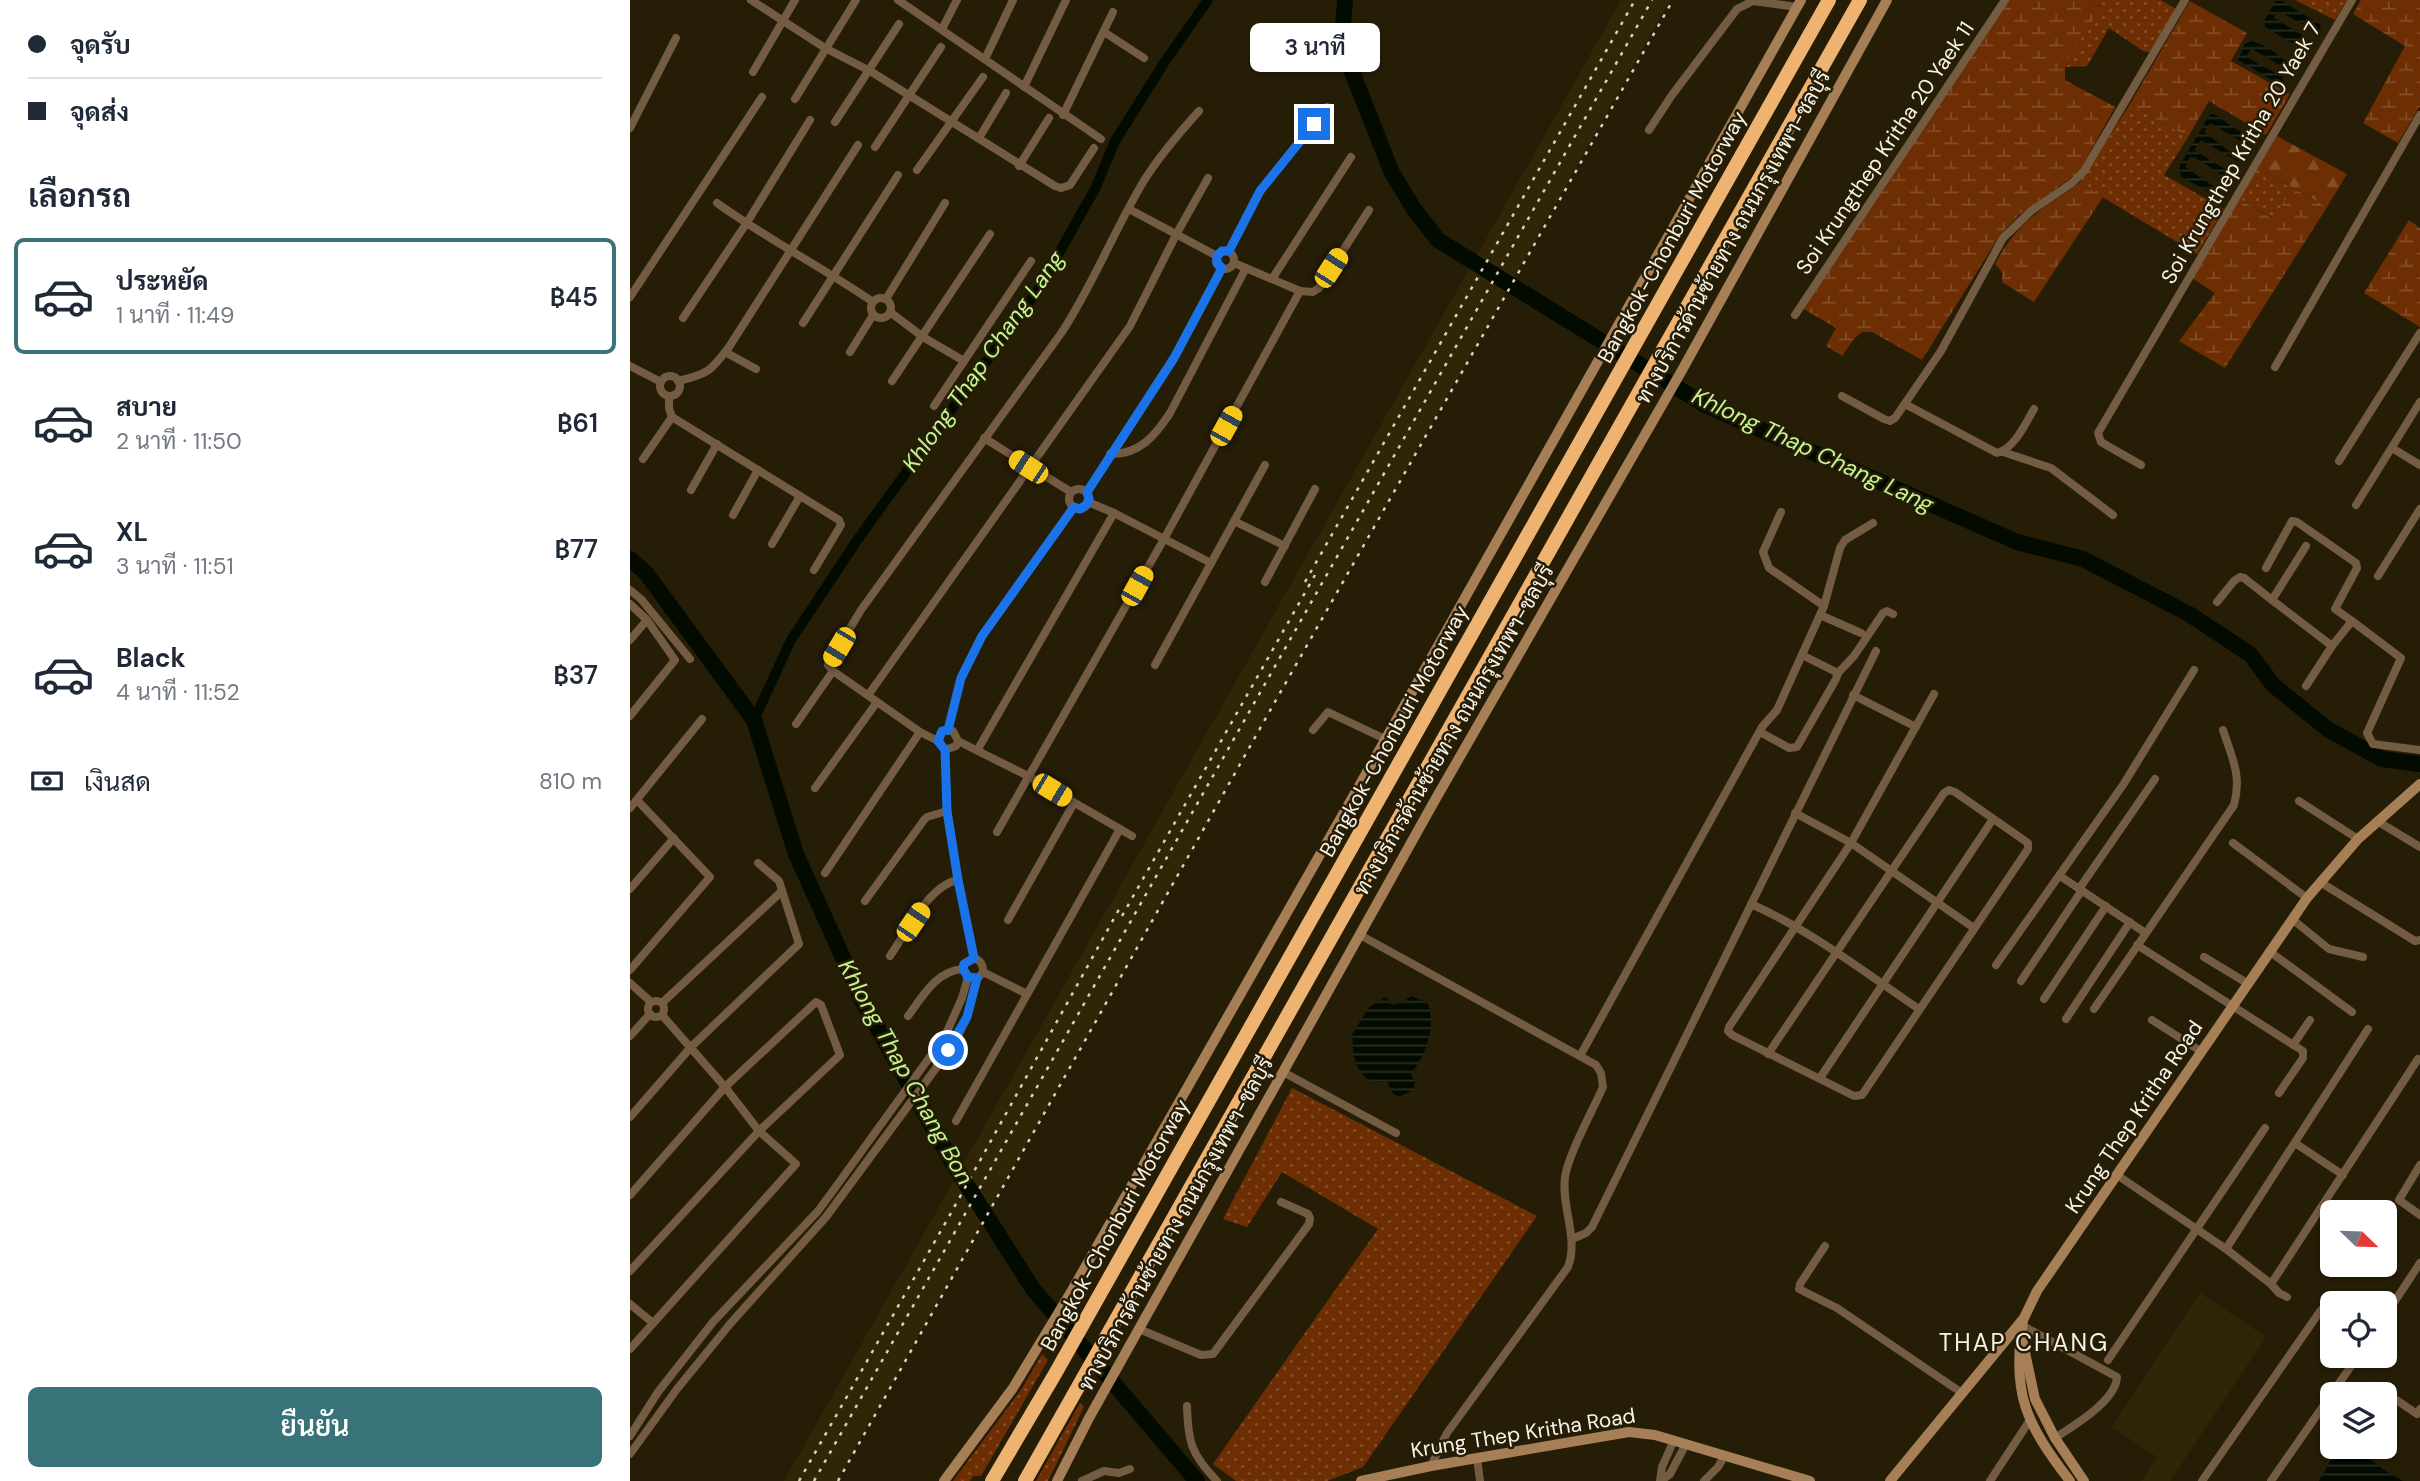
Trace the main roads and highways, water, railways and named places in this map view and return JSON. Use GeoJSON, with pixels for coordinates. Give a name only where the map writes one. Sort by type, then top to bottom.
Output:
{"type":"FeatureCollection","features":[{"type":"Feature","properties":{"kind":"highway","name":"Bangkok-Chonburi Motorway"},"geometry":{"type":"LineString","coordinates":[[992,1481],[1055,1374],[1829,0]]}},
{"type":"Feature","properties":{"kind":"highway"},"geometry":{"type":"LineString","coordinates":[[1025,1481],[1860,0]]}},
{"type":"Feature","properties":{"kind":"main road","name":"ทางบริการด้านซ้ายทาง ถนนกรุงเทพฯ-ชลบุรี"},"geometry":{"type":"LineString","coordinates":[[1057,1481],[1089,1418],[1681,372],[1886,0]]}},
{"type":"Feature","properties":{"kind":"main road"},"geometry":{"type":"LineString","coordinates":[[944,1481],[996,1412],[1071,1292],[1799,4]]}},
{"type":"Feature","properties":{"kind":"main road","name":"Krung Thep Kritha Road"},"geometry":{"type":"LineString","coordinates":[[1890,1481],[1962,1393],[2023,1327],[2038,1292],[2307,898],[2358,839],[2420,784]]}},
{"type":"Feature","properties":{"kind":"main road"},"geometry":{"type":"LineString","coordinates":[[2023,1327],[2018,1363],[2018,1380],[2023,1401],[2030,1420],[2070,1481]]}},
{"type":"Feature","properties":{"kind":"main road"},"geometry":{"type":"LineString","coordinates":[[2023,1327],[2035,1399],[2055,1438],[2084,1481]]}},
{"type":"Feature","properties":{"kind":"main road","name":"Krung Thep Kritha Road"},"geometry":{"type":"LineString","coordinates":[[1362,1481],[1431,1465],[1629,1432],[1643,1432],[1810,1481]]}},
{"type":"Feature","properties":{"kind":"waterway","name":"Khlong Thap Chang Lang"},"geometry":{"type":"LineString","coordinates":[[754,720],[791,640],[858,539],[1040,287],[1095,189],[1115,141],[1208,0]]}},
{"type":"Feature","properties":{"kind":"waterway","name":"Khlong Thap Chang Lang"},"geometry":{"type":"LineString","coordinates":[[1345,0],[1343,27],[1352,72],[1392,173],[1414,209],[1438,240],[1705,405],[2017,542],[2083,559],[2189,614],[2251,655],[2273,685],[2329,730],[2382,759],[2420,764]]}},
{"type":"Feature","properties":{"kind":"waterway","name":"Khlong Thap Chang Bon"},"geometry":{"type":"LineString","coordinates":[[630,559],[646,573],[754,720],[796,854],[862,1000],[952,1162],[1033,1289],[1197,1481]]}},
{"type":"Feature","properties":{"kind":"railway"},"geometry":{"type":"LineString","coordinates":[[1305,582],[1635,0]]}},
{"type":"Feature","properties":{"kind":"railway"},"geometry":{"type":"LineString","coordinates":[[814,1481],[1652,0]]}},
{"type":"Feature","properties":{"kind":"railway"},"geometry":{"type":"LineString","coordinates":[[838,1481],[1673,0]]}},
{"type":"Feature","properties":{"kind":"railway"},"geometry":{"type":"LineString","coordinates":[[1122,916],[1315,575]]}},
{"type":"Feature","properties":{"kind":"railway"},"geometry":{"type":"LineString","coordinates":[[799,1481],[1122,904]]}},
{"type":"Feature","properties":{"kind":"district","name":"THAP CHANG"},"geometry":{"type":"Point","coordinates":[2024,1342]}}]}
